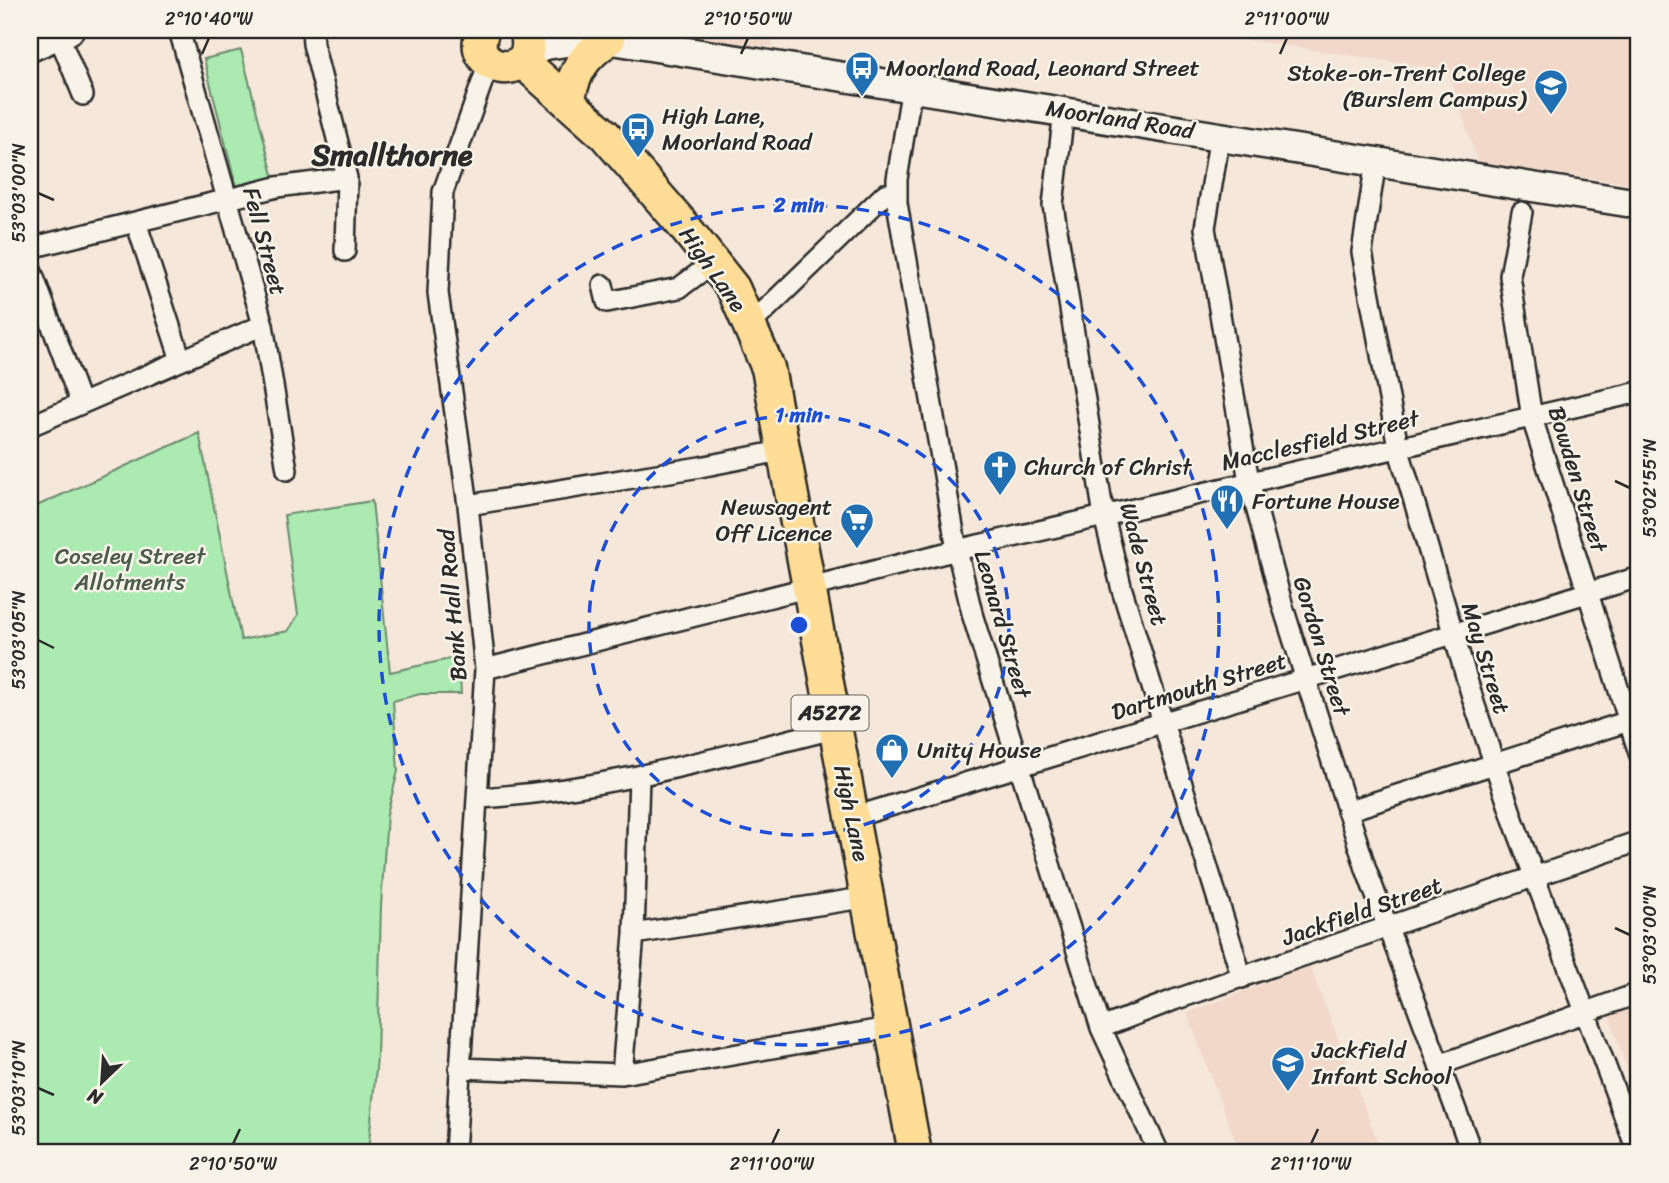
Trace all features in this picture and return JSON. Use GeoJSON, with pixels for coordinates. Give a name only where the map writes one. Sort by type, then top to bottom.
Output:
{"type":"FeatureCollection","features":[{"type":"Feature","properties":{"kind":"main road","name":"Moorland Road"},"geometry":{"type":"LineString","coordinates":[[571,30],[604,38],[1639,204]]}},
{"type":"Feature","properties":{"kind":"main road"},"geometry":{"type":"LineString","coordinates":[[30,47],[64,32]]}},
{"type":"Feature","properties":{"kind":"main road","name":"Moorland Road"},"geometry":{"type":"LineString","coordinates":[[526,47],[604,38]]}},
{"type":"Feature","properties":{"kind":"main road"},"geometry":{"type":"LineString","coordinates":[[568,102],[572,78],[581,61],[604,38]]}},
{"type":"Feature","properties":{"kind":"main road"},"geometry":{"type":"LineString","coordinates":[[476,42],[503,68],[526,47]]}},
{"type":"Feature","properties":{"kind":"main road","name":"High Lane"},"geometry":{"type":"LineString","coordinates":[[526,47],[568,102],[605,135],[733,288],[768,368],[833,729],[854,817],[915,1153]]}},
{"type":"Feature","properties":{"kind":"street","name":"Fell Street"},"geometry":{"type":"LineString","coordinates":[[179,30],[263,325],[287,470]]}},
{"type":"Feature","properties":{"kind":"street"},"geometry":{"type":"LineString","coordinates":[[312,30],[347,178],[345,251]]}},
{"type":"Feature","properties":{"kind":"street"},"geometry":{"type":"LineString","coordinates":[[64,32],[84,85]]}},
{"type":"Feature","properties":{"kind":"street","name":"Bank Hall Road"},"geometry":{"type":"LineString","coordinates":[[455,1153],[485,669],[468,505],[438,293],[443,192],[476,42]]}},
{"type":"Feature","properties":{"kind":"street","name":"Leonard Street"},"geometry":{"type":"LineString","coordinates":[[912,86],[897,195],[957,550],[973,617],[1101,1028],[1159,1153]]}},
{"type":"Feature","properties":{"kind":"street","name":"Wade Street"},"geometry":{"type":"LineString","coordinates":[[1064,111],[1053,205],[1104,516],[1122,590],[1162,724],[1242,978]]}},
{"type":"Feature","properties":{"kind":"street","name":"Gordon Street"},"geometry":{"type":"LineString","coordinates":[[1220,135],[1205,228],[1249,481],[1347,811],[1472,1153]]}},
{"type":"Feature","properties":{"kind":"street","name":"May Street"},"geometry":{"type":"LineString","coordinates":[[1376,161],[1362,252],[1398,447],[1495,765],[1584,1013],[1638,1153]]}},
{"type":"Feature","properties":{"kind":"street"},"geometry":{"type":"LineString","coordinates":[[30,247],[277,187],[347,178]]}},
{"type":"Feature","properties":{"kind":"street"},"geometry":{"type":"LineString","coordinates":[[751,324],[885,194],[897,195]]}},
{"type":"Feature","properties":{"kind":"street","name":"Bowden Street"},"geometry":{"type":"LineString","coordinates":[[1522,212],[1510,276],[1532,418],[1639,753]]}},
{"type":"Feature","properties":{"kind":"street"},"geometry":{"type":"LineString","coordinates":[[136,222],[181,360]]}},
{"type":"Feature","properties":{"kind":"street"},"geometry":{"type":"LineString","coordinates":[[603,285],[607,302],[680,288],[713,262]]}},
{"type":"Feature","properties":{"kind":"street"},"geometry":{"type":"LineString","coordinates":[[30,267],[81,404]]}},
{"type":"Feature","properties":{"kind":"street"},"geometry":{"type":"LineString","coordinates":[[30,426],[263,325]]}},
{"type":"Feature","properties":{"kind":"street","name":"Macclesfield Street"},"geometry":{"type":"LineString","coordinates":[[485,669],[957,550],[1639,392]]}},
{"type":"Feature","properties":{"kind":"street"},"geometry":{"type":"LineString","coordinates":[[468,505],[781,451]]}},
{"type":"Feature","properties":{"kind":"street","name":"Dartmouth Street"},"geometry":{"type":"LineString","coordinates":[[854,817],[1639,577]]}},
{"type":"Feature","properties":{"kind":"street"},"geometry":{"type":"LineString","coordinates":[[1347,811],[1629,721]]}},
{"type":"Feature","properties":{"kind":"street"},"geometry":{"type":"LineString","coordinates":[[479,798],[522,795],[639,777],[833,729]]}},
{"type":"Feature","properties":{"kind":"street"},"geometry":{"type":"LineString","coordinates":[[622,1074],[634,934],[639,777]]}},
{"type":"Feature","properties":{"kind":"street","name":"Jackfield Street"},"geometry":{"type":"LineString","coordinates":[[1101,1028],[1639,841]]}},
{"type":"Feature","properties":{"kind":"street"},"geometry":{"type":"LineString","coordinates":[[634,934],[869,897]]}},
{"type":"Feature","properties":{"kind":"street"},"geometry":{"type":"LineString","coordinates":[[1439,1065],[1639,993]]}},
{"type":"Feature","properties":{"kind":"street"},"geometry":{"type":"LineString","coordinates":[[459,1068],[622,1074],[894,1027]]}},
{"type":"Feature","properties":{"kind":"shaded area"},"geometry":{"type":"Polygon","coordinates":[[[606,30],[774,30],[772,47],[606,30]]]}},
{"type":"Feature","properties":{"kind":"shaded area","name":"Stoke-on-Trent College (Burslem Campus)"},"geometry":{"type":"Polygon","coordinates":[[[1183,30],[1639,30],[1639,185],[1478,162],[1447,70],[1183,30]]]}},
{"type":"Feature","properties":{"kind":"shaded area","name":"Jackfield Infant School"},"geometry":{"type":"Polygon","coordinates":[[[1310,966],[1382,1153],[1240,1153],[1187,1013],[1310,966]]]}},
{"type":"Feature","properties":{"kind":"shaded area"},"geometry":{"type":"Polygon","coordinates":[[[1639,1004],[1639,1106],[1609,1014],[1639,1004]]]}},
{"type":"Feature","properties":{"kind":"green space"},"geometry":{"type":"Polygon","coordinates":[[[241,50],[274,179],[237,189],[204,59],[241,50]]]}},
{"type":"Feature","properties":{"kind":"green space","name":"Coseley Street Allotments"},"geometry":{"type":"Polygon","coordinates":[[[199,433],[241,640],[288,631],[298,615],[284,515],[372,501],[390,672],[459,657],[461,694],[420,694],[393,701],[398,771],[387,814],[381,906],[377,1058],[368,1153],[30,1153],[30,509],[199,433]]]}},
{"type":"Feature","properties":{"kind":"place","name":"Moorland Road, Leonard Street"},"geometry":{"type":"Point","coordinates":[862,98]}},
{"type":"Feature","properties":{"kind":"place","name":"Stoke-on-Trent College (Burslem Campus)"},"geometry":{"type":"Point","coordinates":[1551,116]}},
{"type":"Feature","properties":{"kind":"place","name":"High Lane, Moorland Road"},"geometry":{"type":"Point","coordinates":[638,159]}},
{"type":"Feature","properties":{"kind":"place","name":"Church of Christ"},"geometry":{"type":"Point","coordinates":[1000,497]}},
{"type":"Feature","properties":{"kind":"place","name":"Fortune House"},"geometry":{"type":"Point","coordinates":[1227,531]}},
{"type":"Feature","properties":{"kind":"place","name":"Newsagent Off Licence"},"geometry":{"type":"Point","coordinates":[857,550]}},
{"type":"Feature","properties":{"kind":"place","name":"Unity House"},"geometry":{"type":"Point","coordinates":[892,780]}},
{"type":"Feature","properties":{"kind":"place","name":"Jackfield Infant School"},"geometry":{"type":"Point","coordinates":[1288,1093]}},
{"type":"Feature","properties":{"kind":"district","name":"Smallthorne"},"geometry":{"type":"Point","coordinates":[392,155]}}]}
